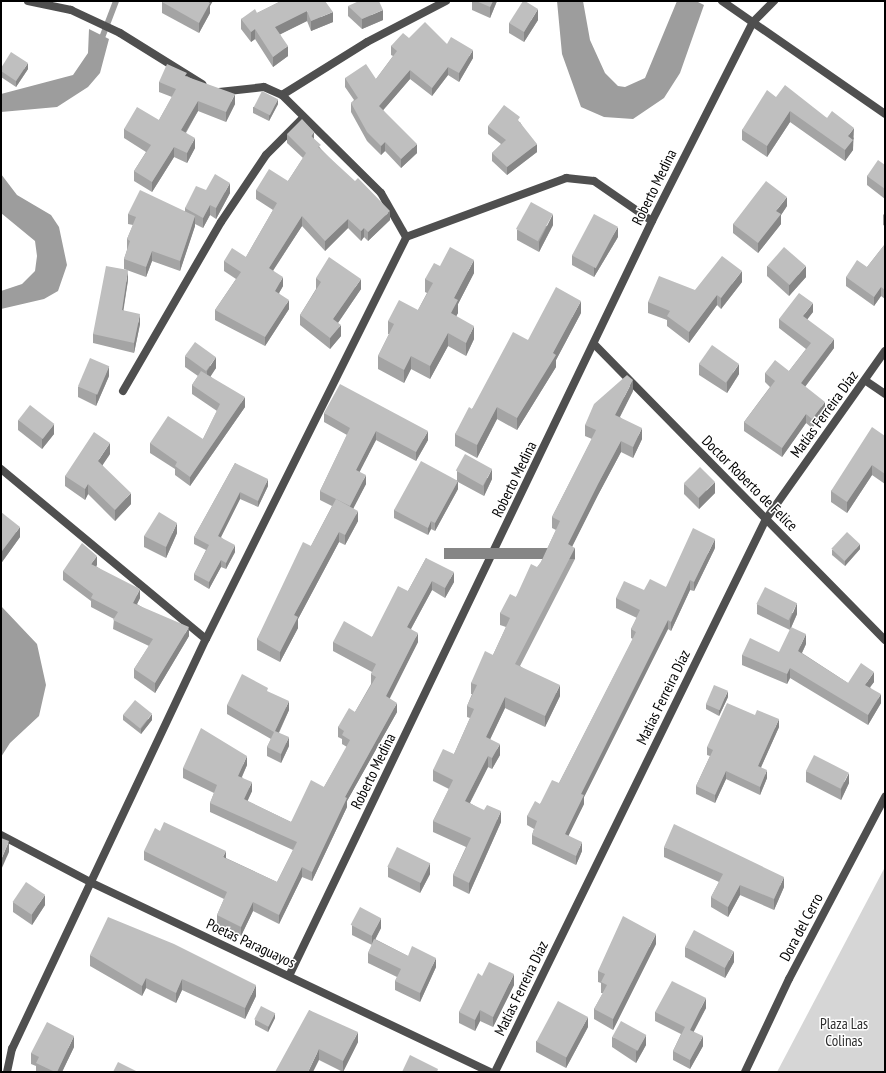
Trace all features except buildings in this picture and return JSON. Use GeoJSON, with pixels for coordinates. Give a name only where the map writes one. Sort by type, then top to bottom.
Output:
{"type":"FeatureCollection","features":[{"type":"Feature","properties":{"kind":"street"},"geometry":{"type":"LineString","coordinates":[[28,1],[71,10],[120,33],[212,90],[228,93],[264,87],[282,94],[306,115],[381,193],[406,237]]}},
{"type":"Feature","properties":{"kind":"street"},"geometry":{"type":"LineString","coordinates":[[282,94],[367,42],[446,1]]}},
{"type":"Feature","properties":{"kind":"street"},"geometry":{"type":"LineString","coordinates":[[722,1],[885,114]]}},
{"type":"Feature","properties":{"kind":"street","name":"Roberto Medina"},"geometry":{"type":"LineString","coordinates":[[289,976],[595,345],[652,221],[753,22],[774,1]]}},
{"type":"Feature","properties":{"kind":"street"},"geometry":{"type":"LineString","coordinates":[[123,391],[254,173],[266,155],[306,115]]}},
{"type":"Feature","properties":{"kind":"street"},"geometry":{"type":"LineString","coordinates":[[7,1072],[12,1049],[92,883],[206,639],[406,237],[566,178],[594,181],[652,221]]}},
{"type":"Feature","properties":{"kind":"street","name":"Doctor Roberto de Felice"},"geometry":{"type":"LineString","coordinates":[[595,345],[885,640]]}},
{"type":"Feature","properties":{"kind":"street","name":"Matías Ferreira Díaz"},"geometry":{"type":"LineString","coordinates":[[495,1072],[766,519],[866,381],[885,351]]}},
{"type":"Feature","properties":{"kind":"street"},"geometry":{"type":"LineString","coordinates":[[866,381],[885,394]]}},
{"type":"Feature","properties":{"kind":"street"},"geometry":{"type":"LineString","coordinates":[[1,469],[206,639]]}},
{"type":"Feature","properties":{"kind":"street","name":"Dora del Cerro"},"geometry":{"type":"LineString","coordinates":[[745,1072],[789,979],[885,797]]}},
{"type":"Feature","properties":{"kind":"street","name":"Poetas Paraguayos"},"geometry":{"type":"LineString","coordinates":[[1,835],[92,883],[490,1072]]}},
{"type":"Feature","properties":{"kind":"green space","name":"Plaza Las Colinas"},"geometry":{"type":"Polygon","coordinates":[[[885,867],[885,1072],[777,1072],[885,867]]]}},
{"type":"Feature","properties":{"kind":"shaded area"},"geometry":{"type":"Polygon","coordinates":[[[557,1],[583,1],[590,40],[605,73],[618,86],[625,87],[645,78],[677,1],[696,1],[704,5],[680,73],[664,98],[633,119],[604,117],[581,107],[562,54],[557,1]]]}},
{"type":"Feature","properties":{"kind":"shaded area"},"geometry":{"type":"Polygon","coordinates":[[[89,29],[109,39],[100,73],[88,87],[57,107],[1,112],[1,94],[73,75],[88,53],[89,29]]]}},
{"type":"Feature","properties":{"kind":"shaded area"},"geometry":{"type":"Polygon","coordinates":[[[1,174],[17,195],[51,215],[59,227],[67,265],[58,291],[44,299],[1,309],[1,291],[22,284],[35,271],[37,256],[35,241],[1,213],[1,174]]]}},
{"type":"Feature","properties":{"kind":"shaded area"},"geometry":{"type":"Polygon","coordinates":[[[1,606],[37,644],[46,685],[39,716],[10,743],[1,757],[1,606]]]}},
{"type":"Feature","properties":{"kind":"waterway"},"geometry":{"type":"LineString","coordinates":[[100,43],[116,1]]}}]}
